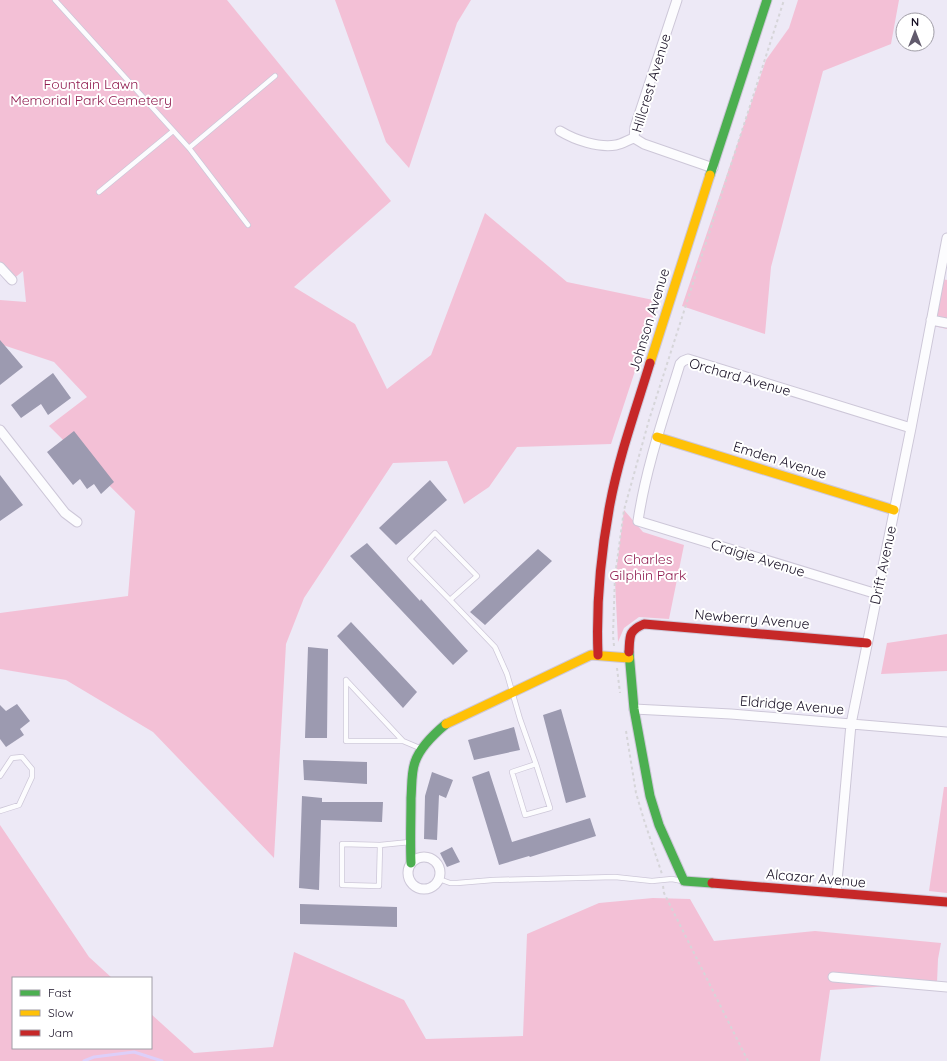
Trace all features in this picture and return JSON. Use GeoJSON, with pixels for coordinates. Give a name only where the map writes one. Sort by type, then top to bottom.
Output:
{"type":"FeatureCollection","features":[{"type":"Feature","properties":{"kind":"street","name":"Hillcrest Avenue"},"geometry":{"type":"LineString","coordinates":[[560,131],[582,140],[598,144],[615,145],[634,138],[635,127],[677,0]]}},
{"type":"Feature","properties":{"kind":"street","name":"Johnson Avenue"},"geometry":{"type":"LineString","coordinates":[[598,655],[597,635],[601,567],[612,495],[626,440],[766,0]]}},
{"type":"Feature","properties":{"kind":"street"},"geometry":{"type":"LineString","coordinates":[[634,138],[644,144],[713,168]]}},
{"type":"Feature","properties":{"kind":"street","name":"Drift Avenue"},"geometry":{"type":"LineString","coordinates":[[836,893],[851,724],[911,428],[947,238]]}},
{"type":"Feature","properties":{"kind":"street"},"geometry":{"type":"LineString","coordinates":[[0,268],[12,280]]}},
{"type":"Feature","properties":{"kind":"street"},"geometry":{"type":"LineString","coordinates":[[931,320],[947,323]]}},
{"type":"Feature","properties":{"kind":"street","name":"Orchard Avenue"},"geometry":{"type":"LineString","coordinates":[[638,521],[642,492],[657,437],[680,364],[684,361],[688,360],[911,428]]}},
{"type":"Feature","properties":{"kind":"street"},"geometry":{"type":"LineString","coordinates":[[0,430],[64,513],[77,522]]}},
{"type":"Feature","properties":{"kind":"street","name":"Emden Avenue"},"geometry":{"type":"LineString","coordinates":[[657,437],[894,510]]}},
{"type":"Feature","properties":{"kind":"street"},"geometry":{"type":"LineString","coordinates":[[0,446],[8,440]]}},
{"type":"Feature","properties":{"kind":"street","name":"Craigie Avenue"},"geometry":{"type":"LineString","coordinates":[[638,521],[877,594]]}},
{"type":"Feature","properties":{"kind":"street","name":"Newberry Avenue"},"geometry":{"type":"LineString","coordinates":[[629,658],[630,635],[636,628],[644,624],[867,643]]}},
{"type":"Feature","properties":{"kind":"street"},"geometry":{"type":"LineString","coordinates":[[411,863],[410,842],[412,777],[415,762],[422,749],[437,731],[446,724],[591,655],[598,655],[629,658],[634,708],[650,796],[659,825],[684,881]]}},
{"type":"Feature","properties":{"kind":"street","name":"Eldridge Avenue"},"geometry":{"type":"LineString","coordinates":[[634,708],[732,714],[947,732]]}},
{"type":"Feature","properties":{"kind":"street"},"geometry":{"type":"LineString","coordinates":[[426,856],[432,858],[437,862],[440,869],[439,879],[428,889],[416,887],[411,883],[408,877],[407,868],[419,857],[426,856]]}},
{"type":"Feature","properties":{"kind":"street","name":"Alcazar Avenue"},"geometry":{"type":"LineString","coordinates":[[684,881],[947,902]]}},
{"type":"Feature","properties":{"kind":"street"},"geometry":{"type":"LineString","coordinates":[[834,978],[947,987]]}},
{"type":"Feature","properties":{"kind":"lane"},"geometry":{"type":"LineString","coordinates":[[55,0],[189,148],[248,225]]}},
{"type":"Feature","properties":{"kind":"lane"},"geometry":{"type":"LineString","coordinates":[[189,148],[275,76]]}},
{"type":"Feature","properties":{"kind":"lane"},"geometry":{"type":"LineString","coordinates":[[99,192],[173,130]]}},
{"type":"Feature","properties":{"kind":"lane"},"geometry":{"type":"LineString","coordinates":[[450,600],[477,576],[435,534],[410,559],[450,600],[496,647],[507,674],[520,719],[536,764],[550,808],[525,815],[512,772],[536,764]]}},
{"type":"Feature","properties":{"kind":"lane"},"geometry":{"type":"LineString","coordinates":[[403,741],[346,680],[346,741],[403,741],[422,749]]}},
{"type":"Feature","properties":{"kind":"lane"},"geometry":{"type":"LineString","coordinates":[[0,776],[12,758],[22,757],[32,769],[32,777],[19,805],[0,811]]}},
{"type":"Feature","properties":{"kind":"lane"},"geometry":{"type":"LineString","coordinates":[[380,846],[379,886],[342,885],[342,844],[380,846],[410,842]]}},
{"type":"Feature","properties":{"kind":"lane"},"geometry":{"type":"LineString","coordinates":[[439,879],[450,883],[615,877],[652,881],[684,881]]}},
{"type":"Feature","properties":{"kind":"path"},"geometry":{"type":"LineString","coordinates":[[614,643],[615,576],[624,510],[649,420],[784,0]]}},
{"type":"Feature","properties":{"kind":"path"},"geometry":{"type":"LineString","coordinates":[[664,893],[748,1061]]}},
{"type":"Feature","properties":{"kind":"green space","name":"Fountain Lawn Memorial Park Cemetery"},"geometry":{"type":"Polygon","coordinates":[[[0,0],[227,0],[391,201],[294,287],[355,324],[387,389],[431,355],[485,213],[567,282],[658,301],[611,444],[517,447],[489,487],[464,504],[447,461],[393,463],[304,598],[286,644],[274,858],[153,732],[66,680],[0,669],[0,613],[128,596],[135,511],[49,426],[87,397],[54,362],[0,344],[0,300],[26,302],[23,271],[12,280],[0,267],[0,0]]]}},
{"type":"Feature","properties":{"kind":"green space"},"geometry":{"type":"Polygon","coordinates":[[[335,0],[471,0],[457,23],[409,168],[386,142],[335,0]]]}},
{"type":"Feature","properties":{"kind":"green space"},"geometry":{"type":"Polygon","coordinates":[[[798,0],[899,0],[897,12],[895,12],[895,22],[891,44],[823,71],[771,267],[765,334],[682,306],[766,60],[789,28],[798,0]]]}},
{"type":"Feature","properties":{"kind":"green space"},"geometry":{"type":"Polygon","coordinates":[[[942,279],[947,280],[947,329],[933,326],[942,279]]]}},
{"type":"Feature","properties":{"kind":"green space","name":"Charles Gilphin Park"},"geometry":{"type":"Polygon","coordinates":[[[624,510],[643,532],[684,545],[669,619],[639,617],[624,628],[618,642],[615,581],[624,510]]]}},
{"type":"Feature","properties":{"kind":"green space"},"geometry":{"type":"Polygon","coordinates":[[[947,634],[947,671],[881,674],[887,643],[947,634]]]}},
{"type":"Feature","properties":{"kind":"green space"},"geometry":{"type":"Polygon","coordinates":[[[944,787],[947,787],[947,893],[929,891],[944,787]]]}},
{"type":"Feature","properties":{"kind":"green space"},"geometry":{"type":"Polygon","coordinates":[[[0,825],[89,957],[111,977],[12,977],[12,1049],[152,1049],[152,1015],[194,1053],[273,1047],[294,952],[404,1000],[426,1039],[523,1036],[527,934],[599,903],[653,898],[690,899],[714,941],[815,931],[941,943],[938,959],[937,983],[830,990],[820,1061],[0,1061],[0,825]]]}},
{"type":"Feature","properties":{"kind":"building"},"geometry":{"type":"Polygon","coordinates":[[[0,340],[23,367],[0,385],[0,340]]]}},
{"type":"Feature","properties":{"kind":"building"},"geometry":{"type":"Polygon","coordinates":[[[53,373],[71,398],[48,415],[41,404],[21,418],[11,405],[53,373]]]}},
{"type":"Feature","properties":{"kind":"building"},"geometry":{"type":"Polygon","coordinates":[[[74,431],[114,482],[101,494],[94,484],[87,489],[80,479],[73,485],[47,452],[74,431]]]}},
{"type":"Feature","properties":{"kind":"building"},"geometry":{"type":"Polygon","coordinates":[[[0,475],[23,505],[0,521],[0,475]]]}},
{"type":"Feature","properties":{"kind":"building"},"geometry":{"type":"Polygon","coordinates":[[[430,480],[447,500],[396,545],[379,528],[430,480]]]}},
{"type":"Feature","properties":{"kind":"building"},"geometry":{"type":"Polygon","coordinates":[[[367,543],[468,651],[453,665],[350,556],[367,543]]]}},
{"type":"Feature","properties":{"kind":"building"},"geometry":{"type":"Polygon","coordinates":[[[538,549],[552,561],[485,625],[470,612],[538,549]]]}},
{"type":"Feature","properties":{"kind":"building"},"geometry":{"type":"Polygon","coordinates":[[[351,622],[417,692],[403,708],[337,636],[351,622]]]}},
{"type":"Feature","properties":{"kind":"building"},"geometry":{"type":"Polygon","coordinates":[[[308,647],[328,649],[327,738],[305,738],[308,647]]]}},
{"type":"Feature","properties":{"kind":"building"},"geometry":{"type":"Polygon","coordinates":[[[17,704],[30,721],[20,729],[24,735],[6,747],[0,739],[0,705],[6,711],[17,704]]]}},
{"type":"Feature","properties":{"kind":"building"},"geometry":{"type":"Polygon","coordinates":[[[561,709],[586,797],[566,803],[543,715],[561,709]]]}},
{"type":"Feature","properties":{"kind":"building"},"geometry":{"type":"Polygon","coordinates":[[[514,727],[520,750],[474,760],[468,740],[514,727]]]}},
{"type":"Feature","properties":{"kind":"building"},"geometry":{"type":"Polygon","coordinates":[[[303,760],[367,762],[367,784],[304,780],[303,760]]]}},
{"type":"Feature","properties":{"kind":"building"},"geometry":{"type":"Polygon","coordinates":[[[489,771],[512,842],[590,818],[596,836],[530,857],[529,856],[499,865],[472,777],[489,771]]]}},
{"type":"Feature","properties":{"kind":"building"},"geometry":{"type":"Polygon","coordinates":[[[432,772],[453,780],[446,798],[439,795],[437,840],[424,839],[425,796],[432,772]]]}},
{"type":"Feature","properties":{"kind":"building"},"geometry":{"type":"Polygon","coordinates":[[[302,796],[322,798],[322,802],[383,802],[382,822],[321,820],[319,890],[299,888],[302,796]]]}},
{"type":"Feature","properties":{"kind":"building"},"geometry":{"type":"Polygon","coordinates":[[[452,847],[460,862],[447,867],[440,853],[452,847]]]}},
{"type":"Feature","properties":{"kind":"building"},"geometry":{"type":"Polygon","coordinates":[[[300,904],[397,907],[397,927],[300,924],[300,904]]]}},
{"type":"Feature","properties":{"kind":"waterway"},"geometry":{"type":"LineString","coordinates":[[84,1061],[94,1057],[134,1052],[162,1061]]}},
{"type":"Feature","properties":{"kind":"traffic: fast"},"geometry":{"type":"LineString","coordinates":[[710,175],[767,0]]}},
{"type":"Feature","properties":{"kind":"traffic: fast"},"geometry":{"type":"LineString","coordinates":[[629,652],[634,709],[650,796],[659,825],[684,881],[712,883]]}},
{"type":"Feature","properties":{"kind":"traffic: fast"},"geometry":{"type":"LineString","coordinates":[[411,863],[411,798],[414,766],[420,751],[432,736],[446,724]]}},
{"type":"Feature","properties":{"kind":"traffic: slow"},"geometry":{"type":"LineString","coordinates":[[650,363],[710,175]]}},
{"type":"Feature","properties":{"kind":"traffic: slow"},"geometry":{"type":"LineString","coordinates":[[657,437],[894,510]]}},
{"type":"Feature","properties":{"kind":"traffic: slow"},"geometry":{"type":"LineString","coordinates":[[446,724],[591,655],[629,658]]}},
{"type":"Feature","properties":{"kind":"traffic: jam"},"geometry":{"type":"LineString","coordinates":[[598,655],[600,579],[610,504],[623,450],[650,363]]}},
{"type":"Feature","properties":{"kind":"traffic: jam"},"geometry":{"type":"LineString","coordinates":[[629,652],[632,632],[644,624],[867,643]]}},
{"type":"Feature","properties":{"kind":"traffic: jam"},"geometry":{"type":"LineString","coordinates":[[712,883],[947,902]]}}]}
